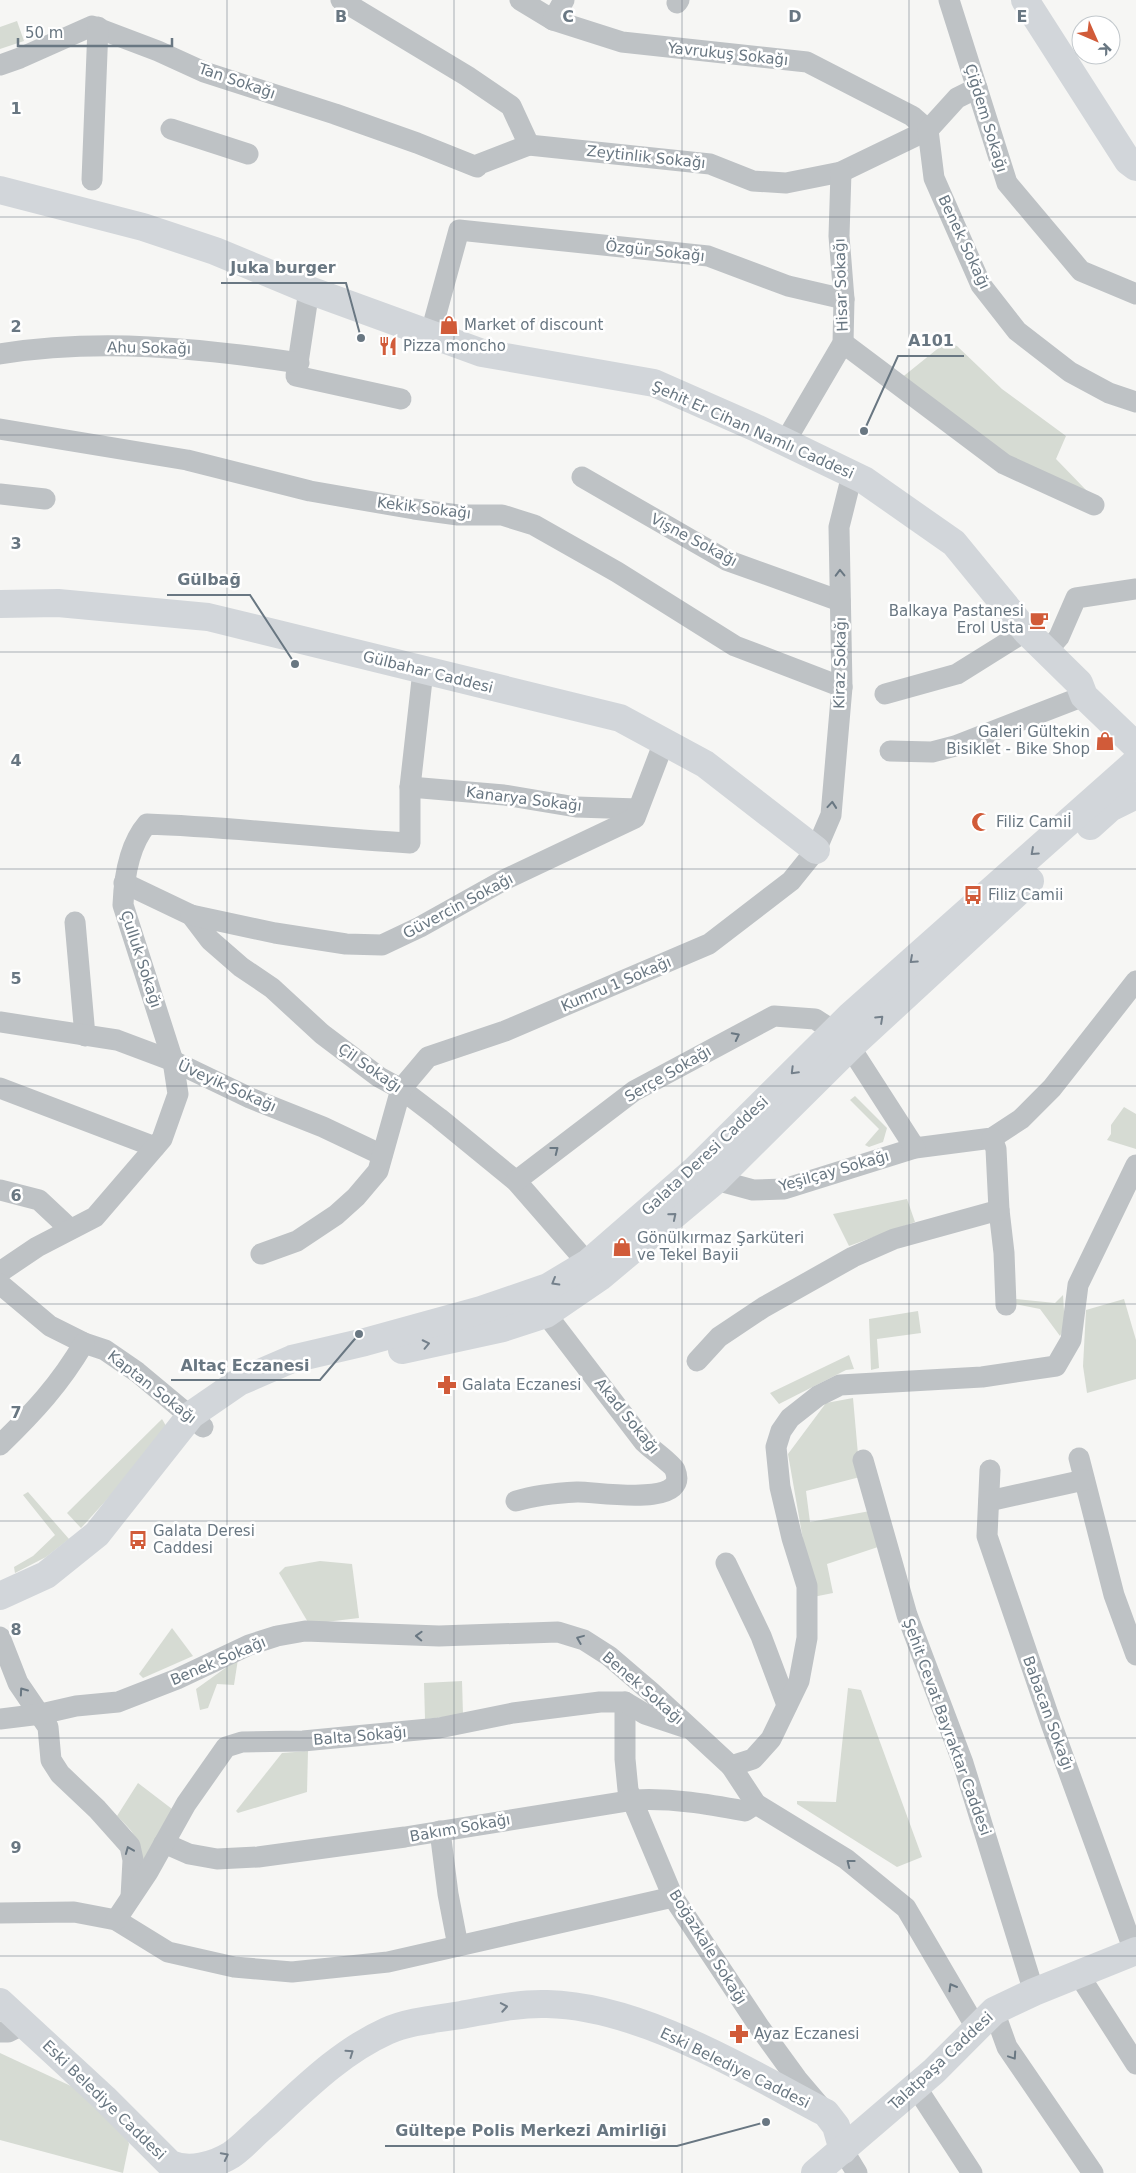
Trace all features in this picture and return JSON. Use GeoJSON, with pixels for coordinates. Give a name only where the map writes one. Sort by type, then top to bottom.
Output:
{"type":"FeatureCollection","features":[{"type":"Feature","properties":{"kind":"street"},"geometry":{"type":"LineString","coordinates":[[341,0],[467,76],[511,106],[529,145]]}},
{"type":"Feature","properties":{"kind":"street","name":"Yavrukuş Sokağı"},"geometry":{"type":"LineString","coordinates":[[520,0],[553,20],[622,42],[807,62],[912,116],[928,130]]}},
{"type":"Feature","properties":{"kind":"street"},"geometry":{"type":"LineString","coordinates":[[553,20],[564,0]]}},
{"type":"Feature","properties":{"kind":"street","name":"Çiğdem Sokağı"},"geometry":{"type":"LineString","coordinates":[[949,0],[1006,184],[1081,271],[1133,286]]}},
{"type":"Feature","properties":{"kind":"street"},"geometry":{"type":"LineString","coordinates":[[1025,0],[1133,161]]}},
{"type":"Feature","properties":{"kind":"street"},"geometry":{"type":"LineString","coordinates":[[0,64],[20,58],[92,26],[98,27],[92,180]]}},
{"type":"Feature","properties":{"kind":"street","name":"Tan Sokağı"},"geometry":{"type":"LineString","coordinates":[[98,27],[204,72],[416,142],[476,168],[477,165],[529,145]]}},
{"type":"Feature","properties":{"kind":"street"},"geometry":{"type":"LineString","coordinates":[[928,130],[957,98],[977,88]]}},
{"type":"Feature","properties":{"kind":"street"},"geometry":{"type":"LineString","coordinates":[[171,128],[248,154]]}},
{"type":"Feature","properties":{"kind":"street","name":"Zeytinlik Sokağı"},"geometry":{"type":"LineString","coordinates":[[529,145],[710,164],[753,181],[786,183],[841,172],[928,130]]}},
{"type":"Feature","properties":{"kind":"street","name":"Benek Sokağı"},"geometry":{"type":"LineString","coordinates":[[928,130],[934,178],[981,285],[1017,331],[1070,372],[1109,393],[1136,402]]}},
{"type":"Feature","properties":{"kind":"street","name":"Hisar Sokağı"},"geometry":{"type":"LineString","coordinates":[[785,442],[843,343],[844,299],[839,236],[841,172]]}},
{"type":"Feature","properties":{"kind":"street","name":"Şehit Er Cihan Namlı Caddesi"},"geometry":{"type":"LineString","coordinates":[[0,190],[143,227],[215,251],[417,340],[478,360],[648,396],[851,480]]}},
{"type":"Feature","properties":{"kind":"street","name":"Şehit Er Cihan Namlı Caddesi"},"geometry":{"type":"LineString","coordinates":[[0,200],[142,241],[308,293],[482,353],[654,383],[785,442],[954,543],[1021,635],[1070,693],[1084,696]]}},
{"type":"Feature","properties":{"kind":"street","name":"Özgür Sokağı"},"geometry":{"type":"LineString","coordinates":[[430,336],[459,230],[708,256],[788,286],[844,299]]}},
{"type":"Feature","properties":{"kind":"street"},"geometry":{"type":"LineString","coordinates":[[298,369],[308,293]]}},
{"type":"Feature","properties":{"kind":"street"},"geometry":{"type":"LineString","coordinates":[[843,343],[1004,464],[1094,505]]}},
{"type":"Feature","properties":{"kind":"street","name":"Ahu Sokağı"},"geometry":{"type":"LineString","coordinates":[[0,354],[44,347],[176,348],[298,369],[401,399]]}},
{"type":"Feature","properties":{"kind":"street","name":"Kekik Sokağı"},"geometry":{"type":"LineString","coordinates":[[0,429],[187,460],[310,491],[458,515],[502,515],[534,525],[735,646],[842,687]]}},
{"type":"Feature","properties":{"kind":"street","name":"Vişne Sokağı"},"geometry":{"type":"LineString","coordinates":[[582,477],[726,560],[840,601]]}},
{"type":"Feature","properties":{"kind":"street","name":"Kiraz Sokağı"},"geometry":{"type":"LineString","coordinates":[[816,850],[831,815],[842,687],[839,527],[851,480]]}},
{"type":"Feature","properties":{"kind":"street"},"geometry":{"type":"LineString","coordinates":[[0,494],[45,499]]}},
{"type":"Feature","properties":{"kind":"street"},"geometry":{"type":"LineString","coordinates":[[1046,651],[1059,638],[1076,598],[1136,589]]}},
{"type":"Feature","properties":{"kind":"street","name":"Gülbahar Caddesi"},"geometry":{"type":"LineString","coordinates":[[0,604],[58,603],[208,617],[423,672],[620,718],[705,764],[816,850]]}},
{"type":"Feature","properties":{"kind":"street"},"geometry":{"type":"LineString","coordinates":[[885,694],[957,674],[1021,635]]}},
{"type":"Feature","properties":{"kind":"street","name":"Şehit Er Cihan Namlı Caddesi"},"geometry":{"type":"LineString","coordinates":[[1021,635],[1046,651],[1079,683],[1084,696],[1136,746]]}},
{"type":"Feature","properties":{"kind":"street","name":"Çulluk Sokağı"},"geometry":{"type":"LineString","coordinates":[[0,1272],[37,1247],[95,1216],[162,1139],[178,1094],[173,1061],[123,905],[124,883],[137,836],[147,824],[225,827],[334,838],[410,843],[410,787],[423,672]]}},
{"type":"Feature","properties":{"kind":"street"},"geometry":{"type":"LineString","coordinates":[[890,751],[932,752],[955,746],[1084,696]]}},
{"type":"Feature","properties":{"kind":"street","name":"Güvercin Sokağı"},"geometry":{"type":"LineString","coordinates":[[191,915],[275,933],[346,944],[382,945],[420,927],[506,879],[635,818],[664,742]]}},
{"type":"Feature","properties":{"kind":"street","name":"Galata Deresi Caddesi"},"geometry":{"type":"LineString","coordinates":[[0,1614],[56,1586],[104,1547],[197,1421],[251,1393],[299,1372],[503,1328],[546,1314],[594,1270],[706,1174],[842,1039],[1136,762]]}},
{"type":"Feature","properties":{"kind":"street","name":"Kanarya Sokağı"},"geometry":{"type":"LineString","coordinates":[[410,787],[504,795],[576,806],[638,809]]}},
{"type":"Feature","properties":{"kind":"street","name":"Galata Deresi Caddesi"},"geometry":{"type":"LineString","coordinates":[[842,1039],[1110,808],[1136,795]]}},
{"type":"Feature","properties":{"kind":"street","name":"Kumru 1 Sokağı"},"geometry":{"type":"LineString","coordinates":[[401,1090],[428,1057],[505,1031],[709,944],[791,881],[816,850]]}},
{"type":"Feature","properties":{"kind":"street","name":"Çil Sokağı"},"geometry":{"type":"LineString","coordinates":[[124,883],[191,915],[210,940],[241,967],[272,988],[322,1034],[379,1077],[401,1090],[516,1180],[594,1270]]}},
{"type":"Feature","properties":{"kind":"street"},"geometry":{"type":"LineString","coordinates":[[76,922],[85,1036]]}},
{"type":"Feature","properties":{"kind":"street"},"geometry":{"type":"LineString","coordinates":[[1006,1305],[996,1149],[992,1138],[1021,1119],[1052,1088],[1136,981]]}},
{"type":"Feature","properties":{"kind":"street","name":"Serçe Sokağı"},"geometry":{"type":"LineString","coordinates":[[516,1180],[634,1091],[774,1016],[815,1019],[842,1039]]}},
{"type":"Feature","properties":{"kind":"street","name":"Üveyik Sokağı"},"geometry":{"type":"LineString","coordinates":[[0,1022],[117,1040],[173,1061],[250,1098],[382,1155]]}},
{"type":"Feature","properties":{"kind":"street"},"geometry":{"type":"LineString","coordinates":[[842,1039],[915,1148]]}},
{"type":"Feature","properties":{"kind":"street"},"geometry":{"type":"LineString","coordinates":[[0,1088],[155,1147]]}},
{"type":"Feature","properties":{"kind":"street"},"geometry":{"type":"LineString","coordinates":[[261,1254],[297,1241],[336,1215],[378,1171],[401,1090]]}},
{"type":"Feature","properties":{"kind":"street","name":"Yeşilçay Sokağı"},"geometry":{"type":"LineString","coordinates":[[706,1174],[753,1190],[784,1189],[915,1148],[992,1138]]}},
{"type":"Feature","properties":{"kind":"street"},"geometry":{"type":"LineString","coordinates":[[731,1766],[753,1759],[771,1739],[799,1681],[807,1638],[807,1586],[792,1538],[780,1487],[776,1447],[781,1431],[790,1418],[818,1396],[840,1385],[982,1377],[1056,1366],[1071,1340],[1078,1285],[1136,1165]]}},
{"type":"Feature","properties":{"kind":"street"},"geometry":{"type":"LineString","coordinates":[[0,1190],[38,1200],[70,1229]]}},
{"type":"Feature","properties":{"kind":"street"},"geometry":{"type":"LineString","coordinates":[[697,1361],[718,1337],[764,1307],[853,1257],[894,1239],[999,1210]]}},
{"type":"Feature","properties":{"kind":"street","name":"Galata Deresi Caddesi"},"geometry":{"type":"LineString","coordinates":[[0,1596],[46,1575],[97,1534],[197,1421],[239,1382],[292,1359],[365,1342],[481,1310],[594,1270]]}},
{"type":"Feature","properties":{"kind":"street","name":"Kaptan Sokağı"},"geometry":{"type":"LineString","coordinates":[[0,1284],[50,1326],[84,1343],[104,1350],[197,1421]]}},
{"type":"Feature","properties":{"kind":"street","name":"Akad Sokağı"},"geometry":{"type":"LineString","coordinates":[[516,1501],[535,1496],[579,1492],[632,1496],[658,1494],[670,1490],[675,1484],[676,1472],[672,1464],[661,1459],[644,1442],[546,1314]]}},
{"type":"Feature","properties":{"kind":"street"},"geometry":{"type":"LineString","coordinates":[[0,1445],[38,1408],[66,1374],[84,1343]]}},
{"type":"Feature","properties":{"kind":"street"},"geometry":{"type":"LineString","coordinates":[[1079,1458],[1114,1595],[1136,1656]]}},
{"type":"Feature","properties":{"kind":"street","name":"Şehit Cevat Bayraktar Caddesi"},"geometry":{"type":"LineString","coordinates":[[863,1460],[907,1615],[963,1764],[1034,1992]]}},
{"type":"Feature","properties":{"kind":"street","name":"Babacan Sokağı"},"geometry":{"type":"LineString","coordinates":[[990,1470],[987,1536],[1003,1586],[1135,1951]]}},
{"type":"Feature","properties":{"kind":"street"},"geometry":{"type":"LineString","coordinates":[[989,1501],[1084,1480]]}},
{"type":"Feature","properties":{"kind":"street"},"geometry":{"type":"LineString","coordinates":[[726,1563],[761,1636],[787,1705]]}},
{"type":"Feature","properties":{"kind":"street","name":"Benek Sokağı"},"geometry":{"type":"LineString","coordinates":[[0,1719],[41,1714],[76,1706],[118,1702],[177,1679],[249,1645],[277,1636],[305,1631],[439,1636],[558,1632],[584,1640],[609,1656],[731,1766],[756,1804],[846,1859],[906,1908],[985,2020],[1007,2046],[1093,2173]]}},
{"type":"Feature","properties":{"kind":"street"},"geometry":{"type":"LineString","coordinates":[[0,1637],[18,1683],[41,1714],[48,1727],[51,1760],[60,1774],[98,1809],[130,1846],[133,1860],[131,1897]]}},
{"type":"Feature","properties":{"kind":"street","name":"Balta Sokağı"},"geometry":{"type":"LineString","coordinates":[[116,1920],[186,1804],[226,1747],[242,1742],[312,1740],[439,1728],[513,1713],[600,1702],[624,1702],[645,1714],[691,1729]]}},
{"type":"Feature","properties":{"kind":"street","name":"Boğazkale Sokağı"},"geometry":{"type":"LineString","coordinates":[[624,1702],[625,1759],[628,1790],[634,1800],[673,1897],[772,2045],[826,2113]]}},
{"type":"Feature","properties":{"kind":"street","name":"Bakım Sokağı"},"geometry":{"type":"LineString","coordinates":[[164,1843],[188,1854],[217,1859],[258,1857],[440,1831],[634,1800],[664,1798],[698,1801],[745,1811],[756,1804]]}},
{"type":"Feature","properties":{"kind":"street"},"geometry":{"type":"LineString","coordinates":[[440,1831],[448,1894],[458,1946]]}},
{"type":"Feature","properties":{"kind":"street"},"geometry":{"type":"LineString","coordinates":[[0,1913],[74,1912],[116,1920],[168,1952],[234,1967],[292,1972],[388,1962],[673,1897]]}},
{"type":"Feature","properties":{"kind":"street","name":"Talatpaşa Caddesi"},"geometry":{"type":"LineString","coordinates":[[815,2173],[916,2087],[985,2020],[1034,1992],[1135,1951]]}},
{"type":"Feature","properties":{"kind":"street"},"geometry":{"type":"LineString","coordinates":[[1079,1975],[1136,2064]]}},
{"type":"Feature","properties":{"kind":"street","name":"Eski Belediye Caddesi"},"geometry":{"type":"LineString","coordinates":[[0,2002],[12,2028],[170,2164],[183,2169],[204,2166],[230,2155],[316,2078],[351,2051],[388,2030],[430,2020],[518,2005],[548,2004],[601,2012],[669,2033],[826,2113],[836,2126],[842,2150]]}},
{"type":"Feature","properties":{"kind":"street"},"geometry":{"type":"LineString","coordinates":[[751,2074],[761,2075],[770,2073],[775,2067],[778,2062],[772,2045]]}},
{"type":"Feature","properties":{"kind":"street"},"geometry":{"type":"LineString","coordinates":[[916,2087],[972,2173]]}},
{"type":"Feature","properties":{"kind":"street"},"geometry":{"type":"LineString","coordinates":[[842,2150],[857,2173]]}},
{"type":"Feature","properties":{"kind":"shaded area"},"geometry":{"type":"Polygon","coordinates":[[[17,21],[24,41],[0,49],[0,27],[17,21]]]}},
{"type":"Feature","properties":{"kind":"shaded area"},"geometry":{"type":"Polygon","coordinates":[[[946,342],[957,346],[1002,389],[1066,436],[1056,459],[1087,491],[1005,458],[900,379],[946,342]]]}},
{"type":"Feature","properties":{"kind":"shaded area"},"geometry":{"type":"Polygon","coordinates":[[[855,1096],[887,1128],[883,1142],[869,1147],[865,1145],[879,1129],[850,1100],[855,1096]]]}},
{"type":"Feature","properties":{"kind":"shaded area"},"geometry":{"type":"Polygon","coordinates":[[[1124,1107],[1136,1114],[1136,1149],[1107,1140],[1111,1134],[1111,1125],[1124,1107]]]}},
{"type":"Feature","properties":{"kind":"shaded area"},"geometry":{"type":"Polygon","coordinates":[[[907,1199],[915,1222],[849,1246],[833,1214],[907,1199]]]}},
{"type":"Feature","properties":{"kind":"shaded area"},"geometry":{"type":"Polygon","coordinates":[[[1063,1295],[1065,1326],[1060,1336],[1040,1309],[1015,1304],[1015,1299],[1055,1303],[1063,1295]]]}},
{"type":"Feature","properties":{"kind":"shaded area"},"geometry":{"type":"Polygon","coordinates":[[[1124,1299],[1136,1340],[1136,1379],[1087,1393],[1083,1366],[1086,1310],[1124,1299]]]}},
{"type":"Feature","properties":{"kind":"shaded area"},"geometry":{"type":"Polygon","coordinates":[[[918,1311],[921,1333],[877,1339],[879,1368],[871,1370],[869,1319],[918,1311]]]}},
{"type":"Feature","properties":{"kind":"shaded area"},"geometry":{"type":"Polygon","coordinates":[[[849,1355],[854,1369],[846,1370],[779,1404],[770,1393],[849,1355]]]}},
{"type":"Feature","properties":{"kind":"shaded area"},"geometry":{"type":"Polygon","coordinates":[[[853,1398],[860,1477],[806,1491],[810,1522],[870,1511],[881,1546],[827,1564],[833,1593],[813,1597],[788,1454],[826,1403],[853,1398]]]}},
{"type":"Feature","properties":{"kind":"shaded area"},"geometry":{"type":"Polygon","coordinates":[[[162,1419],[169,1431],[81,1528],[67,1513],[162,1419]]]}},
{"type":"Feature","properties":{"kind":"shaded area"},"geometry":{"type":"Polygon","coordinates":[[[28,1492],[69,1539],[46,1557],[15,1573],[14,1567],[33,1556],[55,1535],[23,1495],[28,1492]]]}},
{"type":"Feature","properties":{"kind":"shaded area"},"geometry":{"type":"Polygon","coordinates":[[[320,1561],[352,1564],[359,1618],[309,1624],[279,1573],[285,1567],[320,1561]]]}},
{"type":"Feature","properties":{"kind":"shaded area"},"geometry":{"type":"Polygon","coordinates":[[[172,1628],[193,1656],[143,1678],[139,1674],[172,1628]]]}},
{"type":"Feature","properties":{"kind":"shaded area"},"geometry":{"type":"Polygon","coordinates":[[[238,1659],[234,1685],[217,1684],[208,1708],[200,1710],[196,1689],[238,1659]]]}},
{"type":"Feature","properties":{"kind":"shaded area"},"geometry":{"type":"Polygon","coordinates":[[[462,1681],[463,1715],[425,1719],[424,1683],[462,1681]]]}},
{"type":"Feature","properties":{"kind":"shaded area"},"geometry":{"type":"Polygon","coordinates":[[[848,1688],[861,1690],[922,1857],[897,1867],[797,1804],[797,1801],[836,1802],[848,1688]]]}},
{"type":"Feature","properties":{"kind":"shaded area"},"geometry":{"type":"Polygon","coordinates":[[[308,1751],[307,1792],[238,1813],[236,1811],[282,1753],[308,1751]]]}},
{"type":"Feature","properties":{"kind":"shaded area"},"geometry":{"type":"Polygon","coordinates":[[[138,1783],[172,1809],[140,1866],[140,1850],[136,1838],[117,1816],[138,1783]]]}},
{"type":"Feature","properties":{"kind":"shaded area"},"geometry":{"type":"Polygon","coordinates":[[[0,2053],[88,2094],[126,2134],[129,2144],[123,2173],[0,2140],[0,2053]]]}},
{"type":"Feature","properties":{"kind":"place","name":"Market of discount"},"geometry":{"type":"Point","coordinates":[449,325]}},
{"type":"Feature","properties":{"kind":"place","name":"Juka burger"},"geometry":{"type":"Point","coordinates":[361,338]}},
{"type":"Feature","properties":{"kind":"place","name":"Pizza moncho"},"geometry":{"type":"Point","coordinates":[388,346]}},
{"type":"Feature","properties":{"kind":"place","name":"A101"},"geometry":{"type":"Point","coordinates":[864,431]}},
{"type":"Feature","properties":{"kind":"place","name":"Balkaya Pastanesi Erol Usta"},"geometry":{"type":"Point","coordinates":[1039,620]}},
{"type":"Feature","properties":{"kind":"place","name":"Gülbağ"},"geometry":{"type":"Point","coordinates":[295,664]}},
{"type":"Feature","properties":{"kind":"place","name":"Galeri Gültekin Bisiklet - Bike Shop"},"geometry":{"type":"Point","coordinates":[1105,741]}},
{"type":"Feature","properties":{"kind":"place","name":"Filiz Camiİ"},"geometry":{"type":"Point","coordinates":[981,822]}},
{"type":"Feature","properties":{"kind":"place","name":"Filiz Camii"},"geometry":{"type":"Point","coordinates":[973,895]}},
{"type":"Feature","properties":{"kind":"place","name":"Gönülkırmaz Şarküteri ve Tekel Bayii"},"geometry":{"type":"Point","coordinates":[622,1247]}},
{"type":"Feature","properties":{"kind":"place","name":"Altaç Eczanesi"},"geometry":{"type":"Point","coordinates":[359,1334]}},
{"type":"Feature","properties":{"kind":"place","name":"Galata Eczanesi"},"geometry":{"type":"Point","coordinates":[447,1385]}},
{"type":"Feature","properties":{"kind":"place","name":"Galata Deresi Caddesi"},"geometry":{"type":"Point","coordinates":[138,1540]}},
{"type":"Feature","properties":{"kind":"place","name":"Ayaz Eczanesi"},"geometry":{"type":"Point","coordinates":[739,2034]}},
{"type":"Feature","properties":{"kind":"place","name":"Gültepe Polis Merkezi Amirliği"},"geometry":{"type":"Point","coordinates":[766,2122]}}]}
